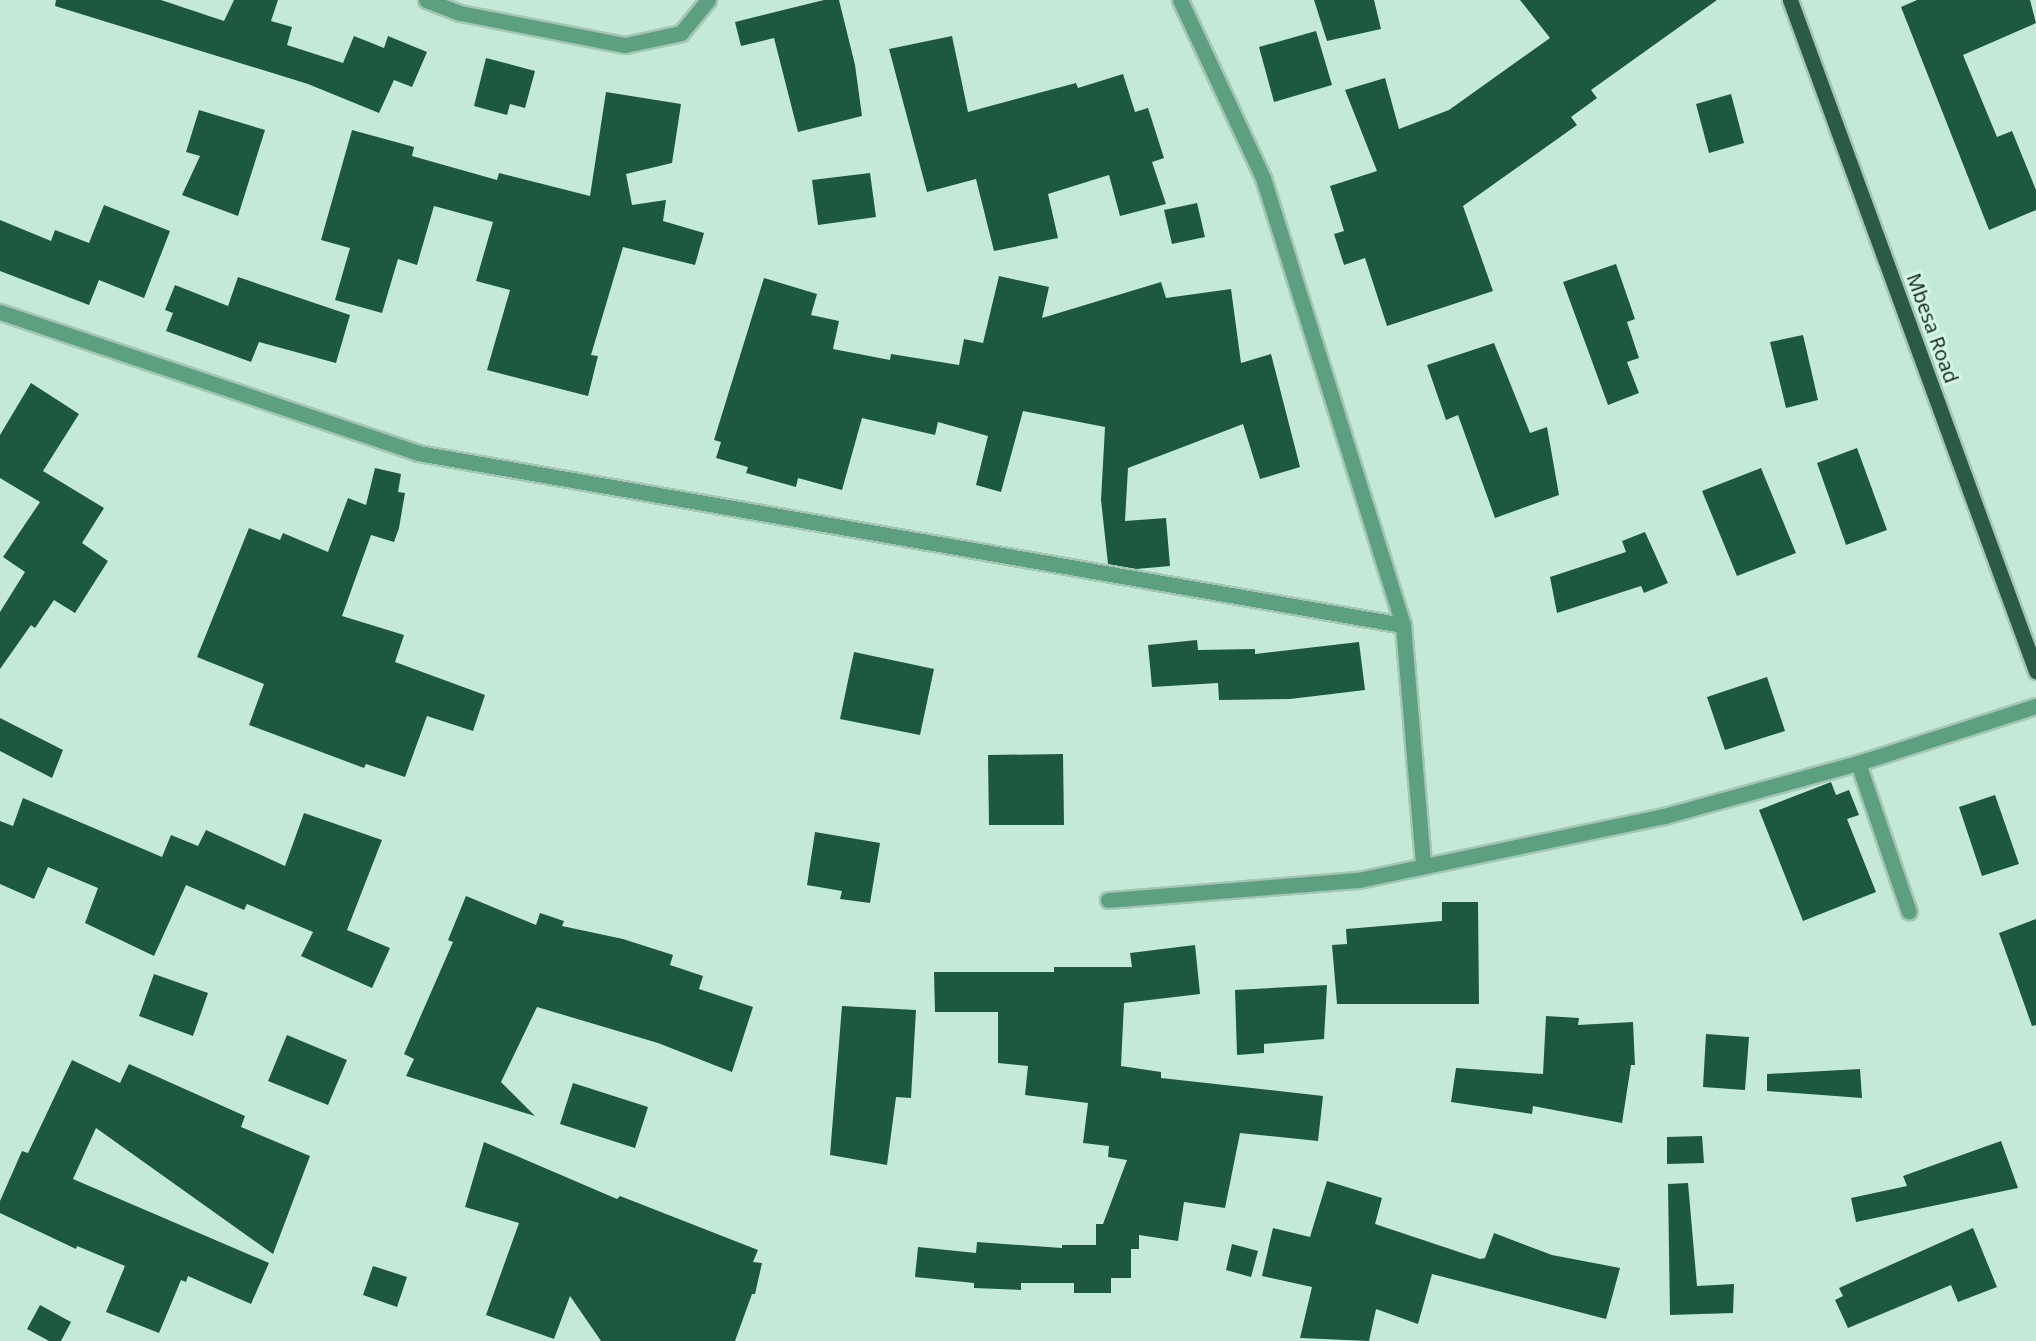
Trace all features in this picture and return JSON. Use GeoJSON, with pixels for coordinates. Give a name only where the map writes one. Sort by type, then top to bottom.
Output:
{"type":"FeatureCollection","features":[{"type":"Feature","properties":{"kind":"main road","name":"Mbesa Road"},"geometry":{"type":"LineString","coordinates":[[1790,0],[2036,671]]}},
{"type":"Feature","properties":{"kind":"street"},"geometry":{"type":"LineString","coordinates":[[426,0],[460,13],[625,45],[681,33],[708,0]]}},
{"type":"Feature","properties":{"kind":"street"},"geometry":{"type":"LineString","coordinates":[[1180,0],[1263,178],[1403,625],[1423,865]]}},
{"type":"Feature","properties":{"kind":"street"},"geometry":{"type":"LineString","coordinates":[[0,312],[418,453],[1403,625]]}},
{"type":"Feature","properties":{"kind":"street"},"geometry":{"type":"LineString","coordinates":[[1108,900],[1358,880],[1664,816],[1858,763],[2036,706]]}},
{"type":"Feature","properties":{"kind":"street"},"geometry":{"type":"LineString","coordinates":[[1858,763],[1909,912]]}},
{"type":"Feature","properties":{"kind":"building"},"geometry":{"type":"Polygon","coordinates":[[[56,0],[161,0],[224,21],[234,0],[278,0],[271,21],[292,27],[287,45],[343,63],[354,36],[384,48],[388,36],[427,52],[412,87],[394,80],[379,113],[308,84],[55,6],[56,0]]]}},
{"type":"Feature","properties":{"kind":"building"},"geometry":{"type":"Polygon","coordinates":[[[824,0],[839,0],[855,65],[862,116],[798,132],[774,38],[741,46],[735,22],[824,0]]]}},
{"type":"Feature","properties":{"kind":"building"},"geometry":{"type":"Polygon","coordinates":[[[1314,0],[1374,0],[1381,29],[1327,41],[1314,0]]]}},
{"type":"Feature","properties":{"kind":"building"},"geometry":{"type":"Polygon","coordinates":[[[1520,0],[1717,0],[1591,90],[1597,98],[1571,117],[1577,125],[1463,206],[1493,291],[1387,326],[1365,258],[1344,265],[1334,234],[1344,231],[1330,186],[1377,171],[1345,90],[1385,78],[1399,129],[1449,110],[1550,38],[1520,0]]]}},
{"type":"Feature","properties":{"kind":"building"},"geometry":{"type":"Polygon","coordinates":[[[1917,0],[2030,0],[2036,23],[1963,55],[1997,137],[2012,131],[2036,190],[2036,210],[1989,230],[1901,7],[1917,0]]]}},
{"type":"Feature","properties":{"kind":"building"},"geometry":{"type":"Polygon","coordinates":[[[1316,31],[1332,85],[1274,102],[1259,47],[1316,31]]]}},
{"type":"Feature","properties":{"kind":"building"},"geometry":{"type":"Polygon","coordinates":[[[952,36],[968,112],[1076,83],[1078,88],[1123,74],[1135,112],[1148,108],[1164,158],[1152,162],[1166,204],[1120,216],[1109,175],[1048,194],[1058,238],[994,251],[976,179],[927,192],[889,49],[952,36]]]}},
{"type":"Feature","properties":{"kind":"building"},"geometry":{"type":"Polygon","coordinates":[[[486,58],[535,71],[525,108],[510,104],[507,115],[474,106],[486,58]]]}},
{"type":"Feature","properties":{"kind":"building"},"geometry":{"type":"Polygon","coordinates":[[[606,92],[681,104],[672,163],[626,174],[632,205],[666,200],[663,221],[704,233],[695,265],[623,247],[591,355],[598,356],[588,396],[487,370],[510,290],[476,281],[493,222],[434,206],[417,265],[398,259],[382,313],[335,300],[350,248],[321,240],[352,130],[414,147],[412,156],[497,180],[499,173],[590,196],[606,92]]]}},
{"type":"Feature","properties":{"kind":"building"},"geometry":{"type":"Polygon","coordinates":[[[1731,94],[1744,143],[1709,153],[1696,104],[1731,94]]]}},
{"type":"Feature","properties":{"kind":"building"},"geometry":{"type":"Polygon","coordinates":[[[199,110],[265,130],[238,216],[182,195],[200,156],[186,152],[199,110]]]}},
{"type":"Feature","properties":{"kind":"building"},"geometry":{"type":"Polygon","coordinates":[[[870,173],[876,217],[818,225],[812,180],[870,173]]]}},
{"type":"Feature","properties":{"kind":"building"},"geometry":{"type":"Polygon","coordinates":[[[1197,203],[1205,237],[1172,244],[1164,210],[1197,203]]]}},
{"type":"Feature","properties":{"kind":"building"},"geometry":{"type":"Polygon","coordinates":[[[104,205],[170,231],[144,298],[99,280],[89,305],[0,271],[0,220],[51,241],[55,230],[89,243],[104,205]]]}},
{"type":"Feature","properties":{"kind":"building"},"geometry":{"type":"Polygon","coordinates":[[[1616,264],[1635,319],[1627,322],[1639,358],[1627,362],[1639,393],[1608,405],[1563,282],[1616,264]]]}},
{"type":"Feature","properties":{"kind":"building"},"geometry":{"type":"Polygon","coordinates":[[[999,276],[1049,287],[1042,318],[1161,282],[1166,298],[1231,289],[1241,363],[1271,354],[1300,467],[1260,479],[1243,424],[1128,468],[1125,521],[1166,518],[1170,566],[1136,569],[1108,564],[1101,500],[1105,427],[1023,411],[1001,492],[976,485],[988,436],[938,422],[935,435],[862,418],[842,490],[798,478],[796,487],[746,473],[748,467],[716,458],[721,442],[714,440],[764,278],[817,294],[811,315],[839,321],[833,349],[890,360],[891,354],[959,365],[964,339],[983,343],[999,276]]]}},
{"type":"Feature","properties":{"kind":"building"},"geometry":{"type":"Polygon","coordinates":[[[238,277],[350,315],[336,363],[259,342],[251,362],[166,331],[173,313],[165,310],[175,285],[228,306],[238,277]]]}},
{"type":"Feature","properties":{"kind":"building"},"geometry":{"type":"Polygon","coordinates":[[[1803,335],[1818,400],[1786,408],[1770,342],[1803,335]]]}},
{"type":"Feature","properties":{"kind":"building"},"geometry":{"type":"Polygon","coordinates":[[[1494,343],[1530,433],[1547,427],[1559,495],[1495,518],[1458,415],[1446,420],[1427,365],[1494,343]]]}},
{"type":"Feature","properties":{"kind":"building"},"geometry":{"type":"Polygon","coordinates":[[[31,383],[79,414],[43,471],[104,508],[82,543],[108,561],[75,613],[54,600],[35,628],[31,625],[0,669],[0,612],[25,572],[3,557],[40,502],[0,478],[0,435],[31,383]]]}},
{"type":"Feature","properties":{"kind":"building"},"geometry":{"type":"Polygon","coordinates":[[[1857,448],[1887,530],[1846,545],[1817,463],[1857,448]]]}},
{"type":"Feature","properties":{"kind":"building"},"geometry":{"type":"Polygon","coordinates":[[[375,468],[401,474],[398,492],[405,493],[399,528],[394,542],[371,535],[342,616],[404,635],[395,662],[485,695],[473,731],[427,716],[405,777],[366,764],[364,768],[249,725],[264,684],[197,657],[249,528],[280,540],[283,533],[328,552],[348,498],[366,505],[375,468]]]}},
{"type":"Feature","properties":{"kind":"building"},"geometry":{"type":"Polygon","coordinates":[[[1761,468],[1796,553],[1737,576],[1702,491],[1761,468]]]}},
{"type":"Feature","properties":{"kind":"building"},"geometry":{"type":"Polygon","coordinates":[[[1645,532],[1668,583],[1644,593],[1641,586],[1557,613],[1550,577],[1626,552],[1622,541],[1645,532]]]}},
{"type":"Feature","properties":{"kind":"building"},"geometry":{"type":"Polygon","coordinates":[[[1197,640],[1198,650],[1255,649],[1255,654],[1359,642],[1365,690],[1290,699],[1219,700],[1218,683],[1152,687],[1148,645],[1197,640]]]}},
{"type":"Feature","properties":{"kind":"building"},"geometry":{"type":"Polygon","coordinates":[[[854,652],[934,669],[920,735],[840,719],[854,652]]]}},
{"type":"Feature","properties":{"kind":"building"},"geometry":{"type":"Polygon","coordinates":[[[1767,677],[1785,731],[1725,750],[1707,697],[1767,677]]]}},
{"type":"Feature","properties":{"kind":"building"},"geometry":{"type":"Polygon","coordinates":[[[0,718],[63,750],[52,778],[0,751],[0,718]]]}},
{"type":"Feature","properties":{"kind":"building"},"geometry":{"type":"Polygon","coordinates":[[[1063,754],[1064,825],[989,825],[988,755],[1063,754]]]}},
{"type":"Feature","properties":{"kind":"building"},"geometry":{"type":"Polygon","coordinates":[[[1831,782],[1836,795],[1849,790],[1859,815],[1847,819],[1876,892],[1803,921],[1759,810],[1831,782]]]}},
{"type":"Feature","properties":{"kind":"building"},"geometry":{"type":"Polygon","coordinates":[[[1995,795],[2019,864],[1982,876],[1959,807],[1995,795]]]}},
{"type":"Feature","properties":{"kind":"building"},"geometry":{"type":"Polygon","coordinates":[[[23,798],[162,857],[171,835],[198,846],[206,830],[285,866],[304,813],[382,840],[347,930],[390,948],[372,988],[301,956],[313,932],[247,904],[244,910],[186,885],[154,956],[85,923],[98,888],[48,867],[34,899],[0,884],[0,821],[13,826],[23,798]]]}},
{"type":"Feature","properties":{"kind":"building"},"geometry":{"type":"Polygon","coordinates":[[[815,832],[880,843],[870,903],[840,899],[842,891],[807,885],[815,832]]]}},
{"type":"Feature","properties":{"kind":"building"},"geometry":{"type":"Polygon","coordinates":[[[466,896],[536,925],[540,913],[564,921],[562,926],[623,939],[673,955],[670,965],[703,976],[699,989],[753,1007],[732,1072],[658,1043],[537,1007],[501,1082],[535,1116],[406,1076],[414,1059],[404,1054],[453,942],[448,940],[466,896]]]}},
{"type":"Feature","properties":{"kind":"building"},"geometry":{"type":"Polygon","coordinates":[[[1442,902],[1478,902],[1479,1004],[1337,1004],[1332,945],[1347,944],[1346,929],[1442,921],[1442,902]]]}},
{"type":"Feature","properties":{"kind":"building"},"geometry":{"type":"Polygon","coordinates":[[[2036,919],[2036,1025],[2032,1026],[1999,933],[2036,919]]]}},
{"type":"Feature","properties":{"kind":"building"},"geometry":{"type":"Polygon","coordinates":[[[1195,945],[1200,994],[1124,1003],[1121,1066],[1161,1072],[1161,1078],[1323,1096],[1318,1141],[1240,1133],[1225,1208],[1184,1202],[1178,1241],[1139,1235],[1139,1249],[1131,1249],[1131,1278],[1111,1278],[1111,1293],[1074,1293],[1074,1283],[1021,1283],[1021,1290],[974,1288],[974,1283],[915,1277],[918,1247],[976,1253],[977,1242],[1062,1248],[1062,1245],[1096,1245],[1096,1224],[1103,1224],[1127,1160],[1108,1157],[1109,1146],[1083,1143],[1088,1103],[1025,1095],[1028,1066],[998,1063],[998,1012],[935,1012],[934,972],[1054,972],[1054,967],[1132,967],[1130,953],[1195,945]]]}},
{"type":"Feature","properties":{"kind":"building"},"geometry":{"type":"Polygon","coordinates":[[[154,974],[208,993],[193,1036],[139,1016],[154,974]]]}},
{"type":"Feature","properties":{"kind":"building"},"geometry":{"type":"Polygon","coordinates":[[[1327,985],[1324,1039],[1264,1044],[1264,1053],[1237,1055],[1235,990],[1327,985]]]}},
{"type":"Feature","properties":{"kind":"building"},"geometry":{"type":"Polygon","coordinates":[[[842,1006],[916,1010],[911,1098],[896,1097],[887,1165],[830,1155],[842,1006]]]}},
{"type":"Feature","properties":{"kind":"building"},"geometry":{"type":"Polygon","coordinates":[[[1546,1016],[1579,1018],[1578,1025],[1633,1022],[1635,1065],[1631,1065],[1622,1123],[1533,1106],[1532,1114],[1451,1102],[1456,1068],[1543,1074],[1546,1016]]]}},
{"type":"Feature","properties":{"kind":"building"},"geometry":{"type":"Polygon","coordinates":[[[1706,1034],[1749,1037],[1745,1090],[1703,1087],[1706,1034]]]}},
{"type":"Feature","properties":{"kind":"building"},"geometry":{"type":"Polygon","coordinates":[[[287,1035],[347,1060],[328,1105],[268,1081],[287,1035]]]}},
{"type":"Feature","properties":{"kind":"building"},"geometry":{"type":"Polygon","coordinates":[[[72,1060],[120,1083],[129,1064],[245,1116],[241,1127],[310,1156],[273,1254],[96,1128],[73,1179],[269,1263],[251,1304],[188,1276],[186,1282],[181,1280],[159,1333],[106,1312],[125,1266],[77,1246],[76,1249],[0,1213],[0,1201],[22,1151],[28,1153],[72,1060]]]}},
{"type":"Feature","properties":{"kind":"building"},"geometry":{"type":"Polygon","coordinates":[[[1860,1069],[1862,1098],[1767,1091],[1767,1074],[1860,1069]]]}},
{"type":"Feature","properties":{"kind":"building"},"geometry":{"type":"Polygon","coordinates":[[[573,1083],[648,1107],[635,1148],[560,1124],[573,1083]]]}},
{"type":"Feature","properties":{"kind":"building"},"geometry":{"type":"Polygon","coordinates":[[[1702,1136],[1704,1163],[1667,1164],[1667,1137],[1702,1136]]]}},
{"type":"Feature","properties":{"kind":"building"},"geometry":{"type":"Polygon","coordinates":[[[2001,1141],[2018,1188],[1856,1222],[1851,1198],[1907,1186],[1903,1176],[2001,1141]]]}},
{"type":"Feature","properties":{"kind":"building"},"geometry":{"type":"Polygon","coordinates":[[[484,1142],[617,1199],[620,1196],[758,1250],[753,1262],[762,1263],[755,1294],[752,1294],[735,1341],[601,1341],[570,1296],[554,1339],[486,1315],[519,1223],[465,1207],[484,1142]]]}},
{"type":"Feature","properties":{"kind":"building"},"geometry":{"type":"Polygon","coordinates":[[[1327,1181],[1382,1198],[1375,1224],[1480,1259],[1485,1258],[1494,1233],[1552,1255],[1620,1268],[1606,1319],[1432,1274],[1418,1324],[1376,1309],[1369,1341],[1300,1338],[1312,1287],[1262,1276],[1273,1228],[1310,1237],[1327,1181]]]}},
{"type":"Feature","properties":{"kind":"building"},"geometry":{"type":"Polygon","coordinates":[[[1688,1183],[1697,1286],[1734,1284],[1733,1313],[1670,1315],[1668,1184],[1688,1183]]]}},
{"type":"Feature","properties":{"kind":"building"},"geometry":{"type":"Polygon","coordinates":[[[1973,1228],[1997,1287],[1958,1302],[1951,1285],[1848,1328],[1835,1300],[1843,1296],[1839,1288],[1973,1228]]]}},
{"type":"Feature","properties":{"kind":"building"},"geometry":{"type":"Polygon","coordinates":[[[1232,1244],[1258,1251],[1251,1277],[1226,1270],[1232,1244]]]}},
{"type":"Feature","properties":{"kind":"building"},"geometry":{"type":"Polygon","coordinates":[[[373,1266],[407,1277],[397,1307],[363,1295],[373,1266]]]}},
{"type":"Feature","properties":{"kind":"building"},"geometry":{"type":"Polygon","coordinates":[[[40,1305],[71,1322],[61,1341],[49,1341],[27,1329],[40,1305]]]}}]}
